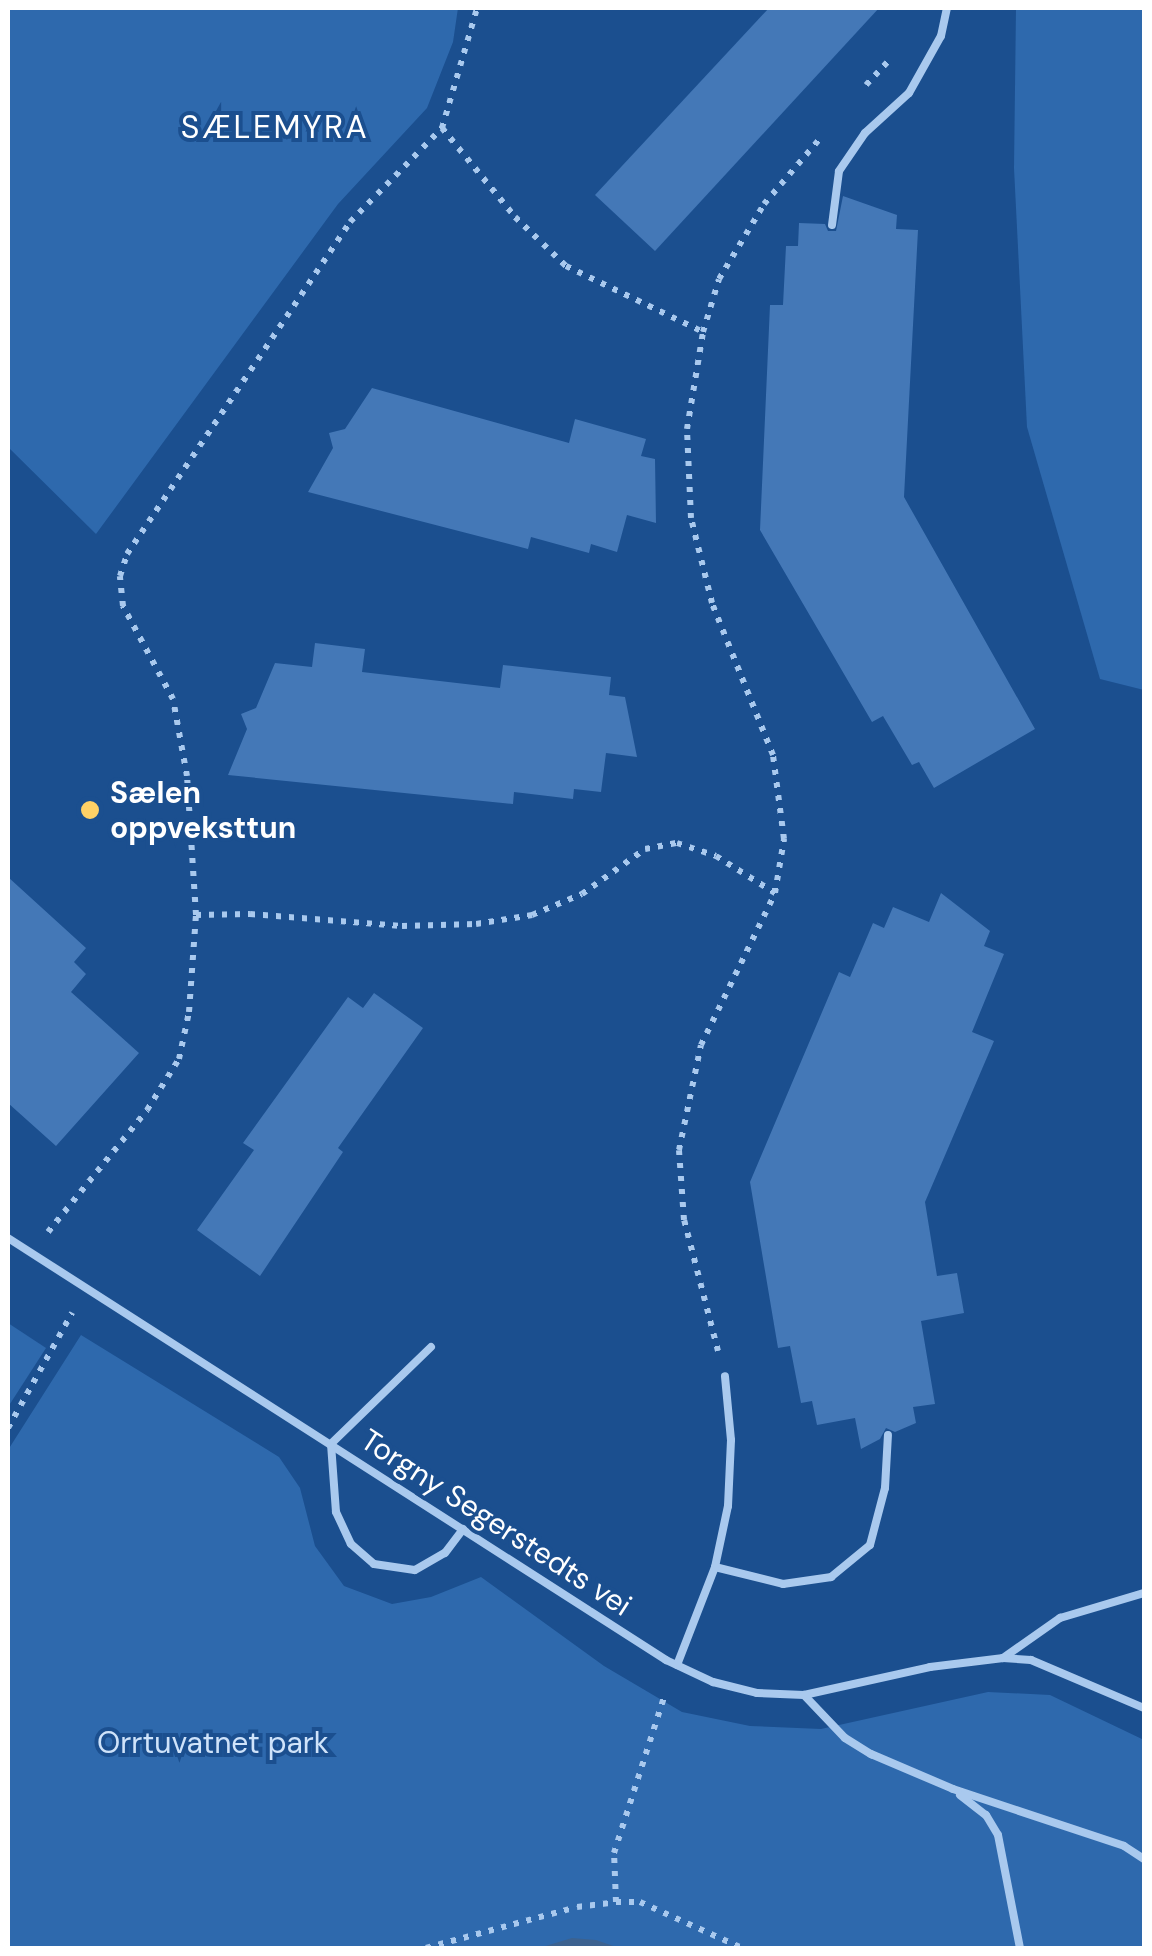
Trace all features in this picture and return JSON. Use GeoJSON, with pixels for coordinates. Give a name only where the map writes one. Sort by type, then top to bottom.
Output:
{"type":"FeatureCollection","features":[{"type":"Feature","properties":{"kind":"lane"},"geometry":{"type":"LineString","coordinates":[[832,225],[839,171],[865,133],[909,93],[941,36],[947,8]]}},
{"type":"Feature","properties":{"kind":"lane","name":"Torgny Segerstedts vei"},"geometry":{"type":"LineString","coordinates":[[8,1238],[677,1665],[714,1682],[757,1693],[804,1696],[930,1667],[1003,1658],[1031,1660],[1144,1708]]}},
{"type":"Feature","properties":{"kind":"lane"},"geometry":{"type":"LineString","coordinates":[[430,1347],[331,1444],[336,1512],[350,1544],[374,1564],[415,1570],[445,1553],[463,1529]]}},
{"type":"Feature","properties":{"kind":"lane"},"geometry":{"type":"LineString","coordinates":[[677,1665],[715,1567],[728,1506],[731,1440],[725,1376]]}},
{"type":"Feature","properties":{"kind":"lane"},"geometry":{"type":"LineString","coordinates":[[715,1567],[783,1584],[831,1576],[870,1544],[884,1488],[888,1435]]}},
{"type":"Feature","properties":{"kind":"lane","name":"Torgny Segerstedts vei"},"geometry":{"type":"LineString","coordinates":[[1003,1658],[1060,1618],[1144,1593]]}},
{"type":"Feature","properties":{"kind":"lane"},"geometry":{"type":"LineString","coordinates":[[804,1696],[846,1738],[871,1754],[952,1789],[1073,1828],[1144,1859]]}},
{"type":"Feature","properties":{"kind":"lane"},"geometry":{"type":"LineString","coordinates":[[952,1789],[986,1815],[998,1835],[1020,1948]]}},
{"type":"Feature","properties":{"kind":"path"},"geometry":{"type":"LineString","coordinates":[[32,1253],[147,1110],[180,1058],[189,1012],[196,914],[187,776],[173,698],[123,606],[120,576],[127,554],[340,234],[442,128],[477,8]]}},
{"type":"Feature","properties":{"kind":"path"},"geometry":{"type":"LineString","coordinates":[[854,99],[890,59]]}},
{"type":"Feature","properties":{"kind":"path"},"geometry":{"type":"LineString","coordinates":[[442,128],[515,217],[566,266],[703,332]]}},
{"type":"Feature","properties":{"kind":"path"},"geometry":{"type":"LineString","coordinates":[[725,1376],[684,1220],[679,1150],[700,1045],[776,893],[784,839],[773,755],[712,603],[691,518],[687,429],[703,332],[718,278],[755,219],[828,128]]}},
{"type":"Feature","properties":{"kind":"path"},"geometry":{"type":"LineString","coordinates":[[196,914],[250,914],[402,926],[476,924],[532,914],[566,901],[645,850],[677,842],[716,856],[776,893]]}},
{"type":"Feature","properties":{"kind":"path"},"geometry":{"type":"LineString","coordinates":[[8,1428],[88,1286]]}},
{"type":"Feature","properties":{"kind":"path"},"geometry":{"type":"LineString","coordinates":[[616,1902],[618,1839],[656,1717],[677,1665]]}},
{"type":"Feature","properties":{"kind":"path"},"geometry":{"type":"LineString","coordinates":[[426,1948],[577,1907],[616,1902],[640,1902],[742,1948]]}},
{"type":"Feature","properties":{"kind":"green space"},"geometry":{"type":"Polygon","coordinates":[[[8,8],[458,8],[453,42],[427,108],[338,204],[96,534],[8,447],[8,8]]]}},
{"type":"Feature","properties":{"kind":"green space"},"geometry":{"type":"Polygon","coordinates":[[[1016,8],[1144,8],[1144,690],[1100,679],[1027,427],[1014,168],[1016,8]]]}},
{"type":"Feature","properties":{"kind":"green space"},"geometry":{"type":"Polygon","coordinates":[[[8,1323],[46,1348],[8,1407],[8,1323]]]}},
{"type":"Feature","properties":{"kind":"green space","name":"Orrtuvatnet park"},"geometry":{"type":"Polygon","coordinates":[[[81,1335],[279,1457],[300,1488],[315,1546],[344,1586],[392,1604],[431,1597],[481,1577],[604,1666],[682,1712],[750,1726],[821,1729],[988,1692],[1050,1695],[1144,1740],[1144,1948],[8,1948],[8,1450],[81,1335]]]}},
{"type":"Feature","properties":{"kind":"shaded area"},"geometry":{"type":"Polygon","coordinates":[[[572,1938],[596,1940],[619,1948],[539,1948],[572,1938]]]}},
{"type":"Feature","properties":{"kind":"building"},"geometry":{"type":"Polygon","coordinates":[[[769,8],[879,8],[655,251],[595,195],[769,8]]]}},
{"type":"Feature","properties":{"kind":"building"},"geometry":{"type":"Polygon","coordinates":[[[843,196],[897,215],[896,229],[918,230],[904,497],[1035,729],[934,788],[919,762],[912,765],[883,716],[872,722],[760,530],[770,305],[783,305],[786,246],[798,246],[799,223],[825,224],[828,231],[836,231],[843,196]]]}},
{"type":"Feature","properties":{"kind":"building"},"geometry":{"type":"Polygon","coordinates":[[[372,388],[569,443],[575,419],[646,439],[641,456],[655,459],[656,523],[627,515],[617,552],[591,544],[589,553],[531,537],[528,549],[308,492],[333,448],[329,433],[345,429],[372,388]]]}},
{"type":"Feature","properties":{"kind":"building"},"geometry":{"type":"Polygon","coordinates":[[[315,643],[365,649],[362,672],[500,688],[503,665],[611,677],[609,695],[625,697],[637,757],[606,753],[601,792],[574,789],[573,799],[514,792],[513,804],[228,775],[247,729],[241,714],[256,708],[275,663],[312,667],[315,643]]]}},
{"type":"Feature","properties":{"kind":"building"},"geometry":{"type":"Polygon","coordinates":[[[8,877],[86,948],[74,962],[86,974],[71,992],[139,1053],[56,1146],[8,1103],[8,877]]]}},
{"type":"Feature","properties":{"kind":"building"},"geometry":{"type":"Polygon","coordinates":[[[941,893],[990,931],[984,946],[1004,954],[972,1032],[994,1041],[925,1202],[937,1276],[957,1273],[964,1313],[921,1321],[935,1404],[913,1407],[916,1423],[895,1432],[886,1428],[880,1439],[861,1449],[855,1418],[817,1425],[812,1401],[801,1403],[790,1346],[778,1348],[750,1182],[839,972],[850,977],[873,923],[884,928],[893,907],[929,922],[941,893]]]}},
{"type":"Feature","properties":{"kind":"building"},"geometry":{"type":"Polygon","coordinates":[[[374,993],[423,1028],[338,1148],[343,1152],[260,1276],[197,1230],[254,1150],[243,1143],[348,997],[363,1008],[374,993]]]}},
{"type":"Feature","properties":{"kind":"place","name":"Sælen oppveksttun"},"geometry":{"type":"Point","coordinates":[90,810]}},
{"type":"Feature","properties":{"kind":"district","name":"SÆLEMYRA"},"geometry":{"type":"Point","coordinates":[275,127]}}]}
